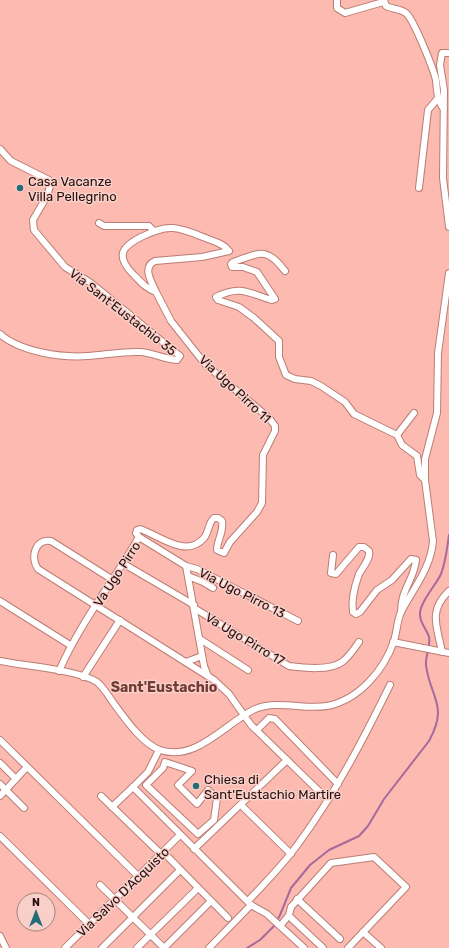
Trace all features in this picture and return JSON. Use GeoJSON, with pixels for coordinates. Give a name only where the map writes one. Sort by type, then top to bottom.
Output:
{"type":"FeatureCollection","features":[{"type":"Feature","properties":{"kind":"street"},"geometry":{"type":"LineString","coordinates":[[337,0],[337,8],[345,13],[384,1],[386,6],[405,12],[413,22],[419,40],[432,63],[438,98],[444,109]]}},
{"type":"Feature","properties":{"kind":"street"},"geometry":{"type":"LineString","coordinates":[[446,53],[440,65],[444,109],[443,178],[449,227]]}},
{"type":"Feature","properties":{"kind":"street"},"geometry":{"type":"LineString","coordinates":[[419,188],[428,110],[438,98]]}},
{"type":"Feature","properties":{"kind":"street","name":"Via Sant'Eustachio 35"},"geometry":{"type":"LineString","coordinates":[[0,149],[11,161],[49,180],[50,186],[46,196],[33,220],[34,230],[45,244],[66,267],[91,283],[180,356],[177,360],[142,352],[87,356],[61,355],[18,346],[0,334]]}},
{"type":"Feature","properties":{"kind":"street"},"geometry":{"type":"LineString","coordinates":[[99,223],[104,226],[149,226],[154,231]]}},
{"type":"Feature","properties":{"kind":"street","name":"Via Ugo Pirro 11"},"geometry":{"type":"LineString","coordinates":[[139,537],[136,533],[137,530],[140,529],[166,542],[176,545],[196,544],[206,536],[211,521],[214,518],[218,518],[222,521],[223,528],[217,545],[217,550],[224,553],[230,542],[257,512],[262,503],[263,455],[275,431],[273,422],[205,364],[171,321],[156,292],[148,272],[150,263],[155,261],[202,257],[229,251],[226,247],[199,235],[173,228],[154,231],[130,242],[123,251],[123,257],[128,269],[147,288],[156,292]]}},
{"type":"Feature","properties":{"kind":"street"},"geometry":{"type":"LineString","coordinates":[[285,271],[275,258],[271,255],[262,253],[233,262],[231,264],[232,267],[250,269],[256,272],[275,299],[267,299],[246,290],[216,297],[218,300],[239,307],[279,341],[280,357],[286,375],[296,379],[311,381],[345,402],[354,414],[397,435],[402,445],[417,456],[420,475],[425,480]]}},
{"type":"Feature","properties":{"kind":"street"},"geometry":{"type":"LineString","coordinates":[[0,661],[58,671],[97,682],[126,720],[150,746],[175,754],[188,751],[243,716],[259,708],[271,705],[327,706],[341,701],[369,683],[393,642],[401,613],[426,568],[432,550],[433,541],[425,480],[425,459],[437,413],[438,353],[449,274]]}},
{"type":"Feature","properties":{"kind":"street"},"geometry":{"type":"LineString","coordinates":[[397,435],[414,413]]}},
{"type":"Feature","properties":{"kind":"street","name":"Va Ugo Pirro"},"geometry":{"type":"LineString","coordinates":[[58,671],[70,645],[124,564],[139,537],[186,566]]}},
{"type":"Feature","properties":{"kind":"street"},"geometry":{"type":"LineString","coordinates":[[113,580],[51,541],[46,540],[39,545],[34,559],[38,569],[208,676],[229,694],[243,716],[328,800]]}},
{"type":"Feature","properties":{"kind":"street"},"geometry":{"type":"LineString","coordinates":[[333,555],[331,573],[336,574],[359,547],[364,547],[369,551],[370,554],[359,574],[354,590],[352,608],[353,612],[356,614],[360,612],[377,590],[392,580],[411,559],[416,560],[415,570],[405,588],[401,600],[401,613]]}},
{"type":"Feature","properties":{"kind":"street","name":"Va Ugo Pirro 17"},"geometry":{"type":"LineString","coordinates":[[124,564],[289,666],[334,666],[347,658],[359,642]]}},
{"type":"Feature","properties":{"kind":"street"},"geometry":{"type":"LineString","coordinates":[[186,566],[202,656],[208,676]]}},
{"type":"Feature","properties":{"kind":"street","name":"Via Ugo Pirro 13"},"geometry":{"type":"LineString","coordinates":[[186,566],[197,569],[298,621]]}},
{"type":"Feature","properties":{"kind":"street"},"geometry":{"type":"LineString","coordinates":[[188,576],[213,588]]}},
{"type":"Feature","properties":{"kind":"street"},"geometry":{"type":"LineString","coordinates":[[442,652],[435,618],[439,600],[449,591]]}},
{"type":"Feature","properties":{"kind":"street"},"geometry":{"type":"LineString","coordinates":[[0,601],[70,645]]}},
{"type":"Feature","properties":{"kind":"street"},"geometry":{"type":"LineString","coordinates":[[83,677],[120,620]]}},
{"type":"Feature","properties":{"kind":"street"},"geometry":{"type":"LineString","coordinates":[[200,639],[248,670]]}},
{"type":"Feature","properties":{"kind":"street"},"geometry":{"type":"LineString","coordinates":[[393,642],[449,653]]}},
{"type":"Feature","properties":{"kind":"street"},"geometry":{"type":"LineString","coordinates":[[186,662],[202,656]]}},
{"type":"Feature","properties":{"kind":"street"},"geometry":{"type":"LineString","coordinates":[[208,948],[291,854],[328,800],[354,757],[390,685]]}},
{"type":"Feature","properties":{"kind":"street"},"geometry":{"type":"LineString","coordinates":[[257,730],[269,718],[275,719],[338,784]]}},
{"type":"Feature","properties":{"kind":"street"},"geometry":{"type":"LineString","coordinates":[[0,740],[138,876]]}},
{"type":"Feature","properties":{"kind":"street"},"geometry":{"type":"LineString","coordinates":[[112,807],[148,772],[159,750]]}},
{"type":"Feature","properties":{"kind":"street"},"geometry":{"type":"LineString","coordinates":[[194,849],[242,806],[287,760]]}},
{"type":"Feature","properties":{"kind":"street"},"geometry":{"type":"LineString","coordinates":[[165,762],[192,771],[178,785],[197,804],[208,790],[217,798],[214,820],[198,834],[146,785],[163,768],[165,762]]}},
{"type":"Feature","properties":{"kind":"street"},"geometry":{"type":"LineString","coordinates":[[0,763],[16,779]]}},
{"type":"Feature","properties":{"kind":"street"},"geometry":{"type":"LineString","coordinates":[[0,796],[27,767]]}},
{"type":"Feature","properties":{"kind":"street"},"geometry":{"type":"LineString","coordinates":[[0,784],[24,808]]}},
{"type":"Feature","properties":{"kind":"street"},"geometry":{"type":"LineString","coordinates":[[133,786],[249,903],[281,925],[304,948]]}},
{"type":"Feature","properties":{"kind":"street"},"geometry":{"type":"LineString","coordinates":[[102,796],[162,855]]}},
{"type":"Feature","properties":{"kind":"street"},"geometry":{"type":"LineString","coordinates":[[242,806],[291,854]]}},
{"type":"Feature","properties":{"kind":"street","name":"Via Salvo D'Acquisto"},"geometry":{"type":"LineString","coordinates":[[67,947],[114,899],[162,855],[180,835]]}},
{"type":"Feature","properties":{"kind":"street"},"geometry":{"type":"LineString","coordinates":[[0,836],[89,924]]}},
{"type":"Feature","properties":{"kind":"street"},"geometry":{"type":"LineString","coordinates":[[281,925],[289,916],[291,907],[297,899],[331,863],[373,857],[405,885],[404,889],[348,948]]}},
{"type":"Feature","properties":{"kind":"street"},"geometry":{"type":"LineString","coordinates":[[169,858],[228,918]]}},
{"type":"Feature","properties":{"kind":"street"},"geometry":{"type":"LineString","coordinates":[[102,948],[180,870]]}},
{"type":"Feature","properties":{"kind":"street"},"geometry":{"type":"LineString","coordinates":[[100,885],[164,948],[212,901]]}},
{"type":"Feature","properties":{"kind":"street"},"geometry":{"type":"LineString","coordinates":[[137,948],[198,888]]}},
{"type":"Feature","properties":{"kind":"street"},"geometry":{"type":"LineString","coordinates":[[297,899],[340,939]]}},
{"type":"Feature","properties":{"kind":"street"},"geometry":{"type":"LineString","coordinates":[[289,916],[323,948]]}},
{"type":"Feature","properties":{"kind":"street"},"geometry":{"type":"LineString","coordinates":[[363,932],[381,948]]}},
{"type":"Feature","properties":{"kind":"street"},"geometry":{"type":"LineString","coordinates":[[0,936],[6,948]]}},
{"type":"Feature","properties":{"kind":"waterway"},"geometry":{"type":"LineString","coordinates":[[247,948],[260,940],[274,926],[291,888],[310,865],[329,850],[359,836],[368,826],[384,799],[429,741],[435,729],[438,719],[438,710],[426,665],[429,637],[421,621],[420,610],[441,574],[449,535]]}},
{"type":"Feature","properties":{"kind":"place","name":"Casa Vacanze Villa Pellegrino"},"geometry":{"type":"Point","coordinates":[20,188]}},
{"type":"Feature","properties":{"kind":"place","name":"Chiesa di Sant'Eustachio Martire"},"geometry":{"type":"Point","coordinates":[196,786]}},
{"type":"Feature","properties":{"kind":"district","name":"Sant'Eustachio"},"geometry":{"type":"Point","coordinates":[164,687]}}]}
